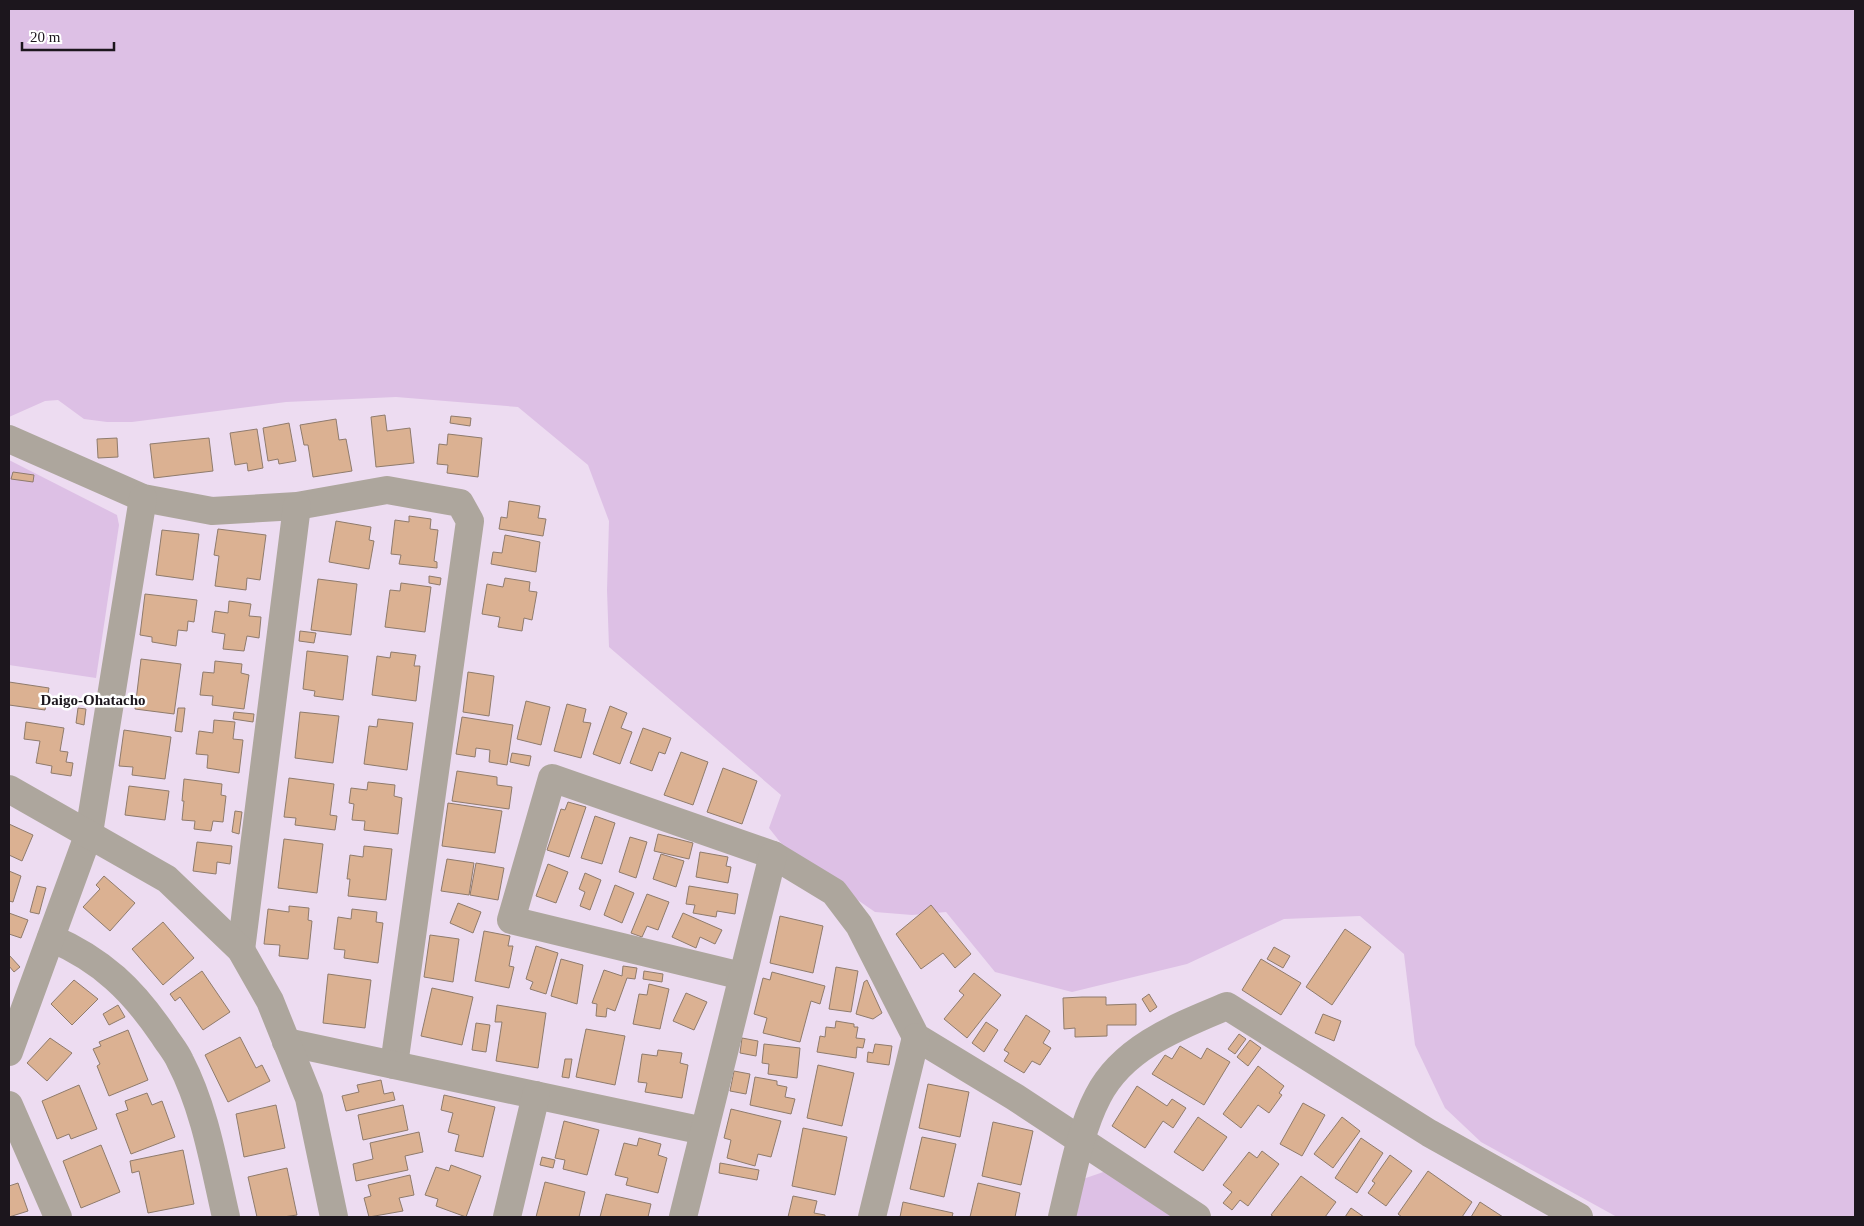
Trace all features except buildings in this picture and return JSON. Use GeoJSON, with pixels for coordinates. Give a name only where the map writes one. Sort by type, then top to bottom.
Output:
{"type":"FeatureCollection","features":[{"type":"Feature","properties":{"kind":"street"},"geometry":{"type":"LineString","coordinates":[[9,439],[143,498],[212,512],[297,506],[387,490],[460,503],[470,521],[394,1065]]}},
{"type":"Feature","properties":{"kind":"street"},"geometry":{"type":"LineString","coordinates":[[9,1052],[89,833],[143,498]]}},
{"type":"Feature","properties":{"kind":"street"},"geometry":{"type":"LineString","coordinates":[[241,950],[297,506]]}},
{"type":"Feature","properties":{"kind":"street"},"geometry":{"type":"LineString","coordinates":[[742,976],[511,920],[552,778],[773,854],[834,892],[859,925],[916,1037],[1014,1097],[1197,1217]]}},
{"type":"Feature","properties":{"kind":"street"},"geometry":{"type":"LineString","coordinates":[[9,789],[168,879],[241,950],[270,1001],[309,1098],[334,1217]]}},
{"type":"Feature","properties":{"kind":"street"},"geometry":{"type":"LineString","coordinates":[[683,1217],[773,854]]}},
{"type":"Feature","properties":{"kind":"street"},"geometry":{"type":"LineString","coordinates":[[51,938],[76,949],[105,969],[132,994],[158,1027],[180,1060],[196,1098],[207,1134],[226,1217]]}},
{"type":"Feature","properties":{"kind":"street"},"geometry":{"type":"LineString","coordinates":[[1062,1217],[1081,1140],[1098,1096],[1118,1068],[1141,1048],[1171,1030],[1227,1006],[1429,1133],[1579,1217]]}},
{"type":"Feature","properties":{"kind":"street"},"geometry":{"type":"LineString","coordinates":[[872,1217],[916,1037]]}},
{"type":"Feature","properties":{"kind":"street"},"geometry":{"type":"LineString","coordinates":[[286,1042],[704,1131]]}},
{"type":"Feature","properties":{"kind":"street"},"geometry":{"type":"LineString","coordinates":[[507,1217],[536,1095]]}},
{"type":"Feature","properties":{"kind":"street"},"geometry":{"type":"LineString","coordinates":[[9,1105],[58,1217]]}},
{"type":"Feature","properties":{"kind":"shaded area"},"geometry":{"type":"Polygon","coordinates":[[[9,9],[1855,9],[1855,1217],[1617,1217],[1481,1142],[1445,1108],[1415,1045],[1404,954],[1360,916],[1284,919],[1187,964],[1072,992],[995,972],[946,912],[912,915],[875,912],[788,852],[769,828],[781,795],[609,647],[607,590],[609,521],[588,465],[518,407],[396,397],[286,402],[132,422],[107,422],[84,419],[58,400],[45,401],[9,417],[9,9]]]}},
{"type":"Feature","properties":{"kind":"shaded area"},"geometry":{"type":"Polygon","coordinates":[[[9,460],[117,515],[119,525],[96,678],[9,665],[9,460]]]}},
{"type":"Feature","properties":{"kind":"shaded area"},"geometry":{"type":"Polygon","coordinates":[[[1112,1169],[1183,1217],[1074,1217],[1083,1179],[1112,1169]]]}},
{"type":"Feature","properties":{"kind":"district","name":"Daigo-Ohatacho"},"geometry":{"type":"Point","coordinates":[93,700]}}]}
